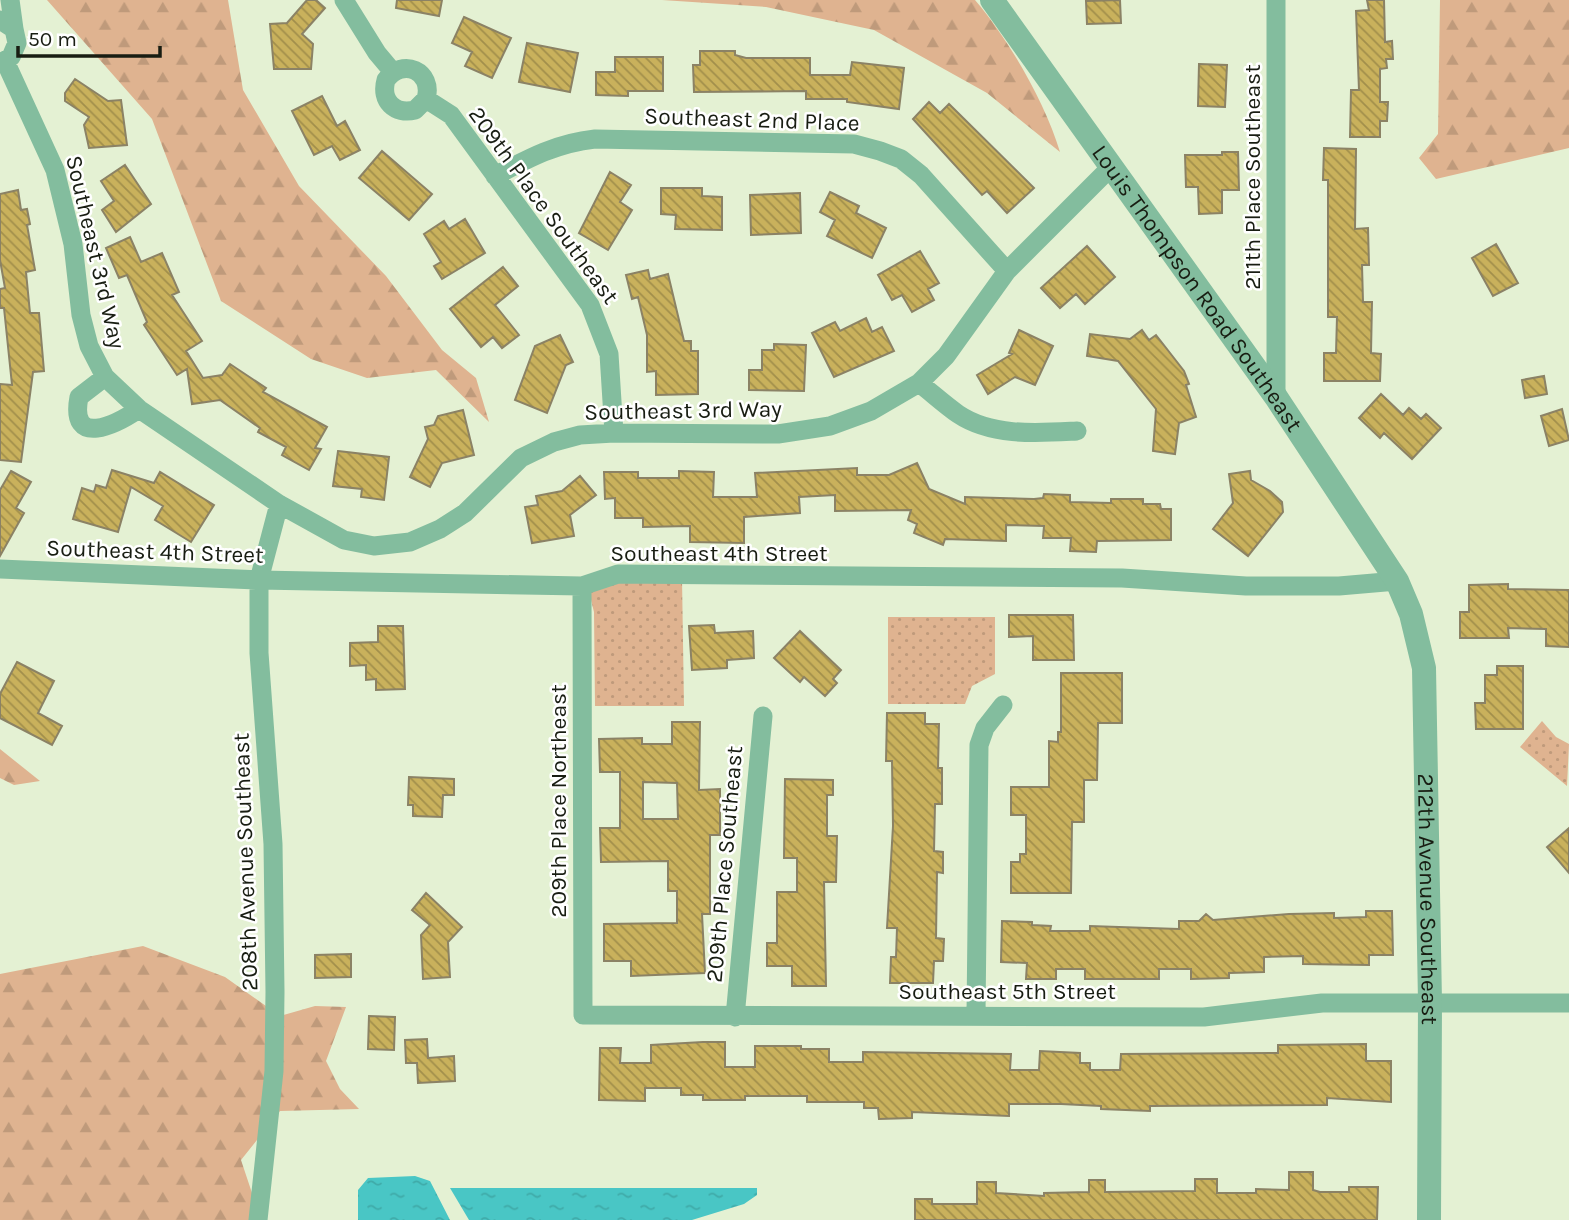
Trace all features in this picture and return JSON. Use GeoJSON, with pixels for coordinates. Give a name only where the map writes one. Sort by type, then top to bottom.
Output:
{"type":"FeatureCollection","features":[{"type":"Feature","properties":{"kind":"street","name":"Southeast 3rd Way"},"geometry":{"type":"LineString","coordinates":[[9,0],[7,24],[17,43],[11,57],[2,62],[55,170],[73,244],[81,315],[89,346],[105,377],[139,409],[279,504],[344,540],[373,546],[410,542],[465,513],[520,458],[536,449],[580,435],[778,434],[807,431],[871,411],[919,383],[946,356],[1007,271],[1110,167]]}},
{"type":"Feature","properties":{"kind":"street"},"geometry":{"type":"LineString","coordinates":[[344,0],[393,72]]}},
{"type":"Feature","properties":{"kind":"street","name":"Louis Thompson Road Southeast"},"geometry":{"type":"LineString","coordinates":[[992,0],[1276,397],[1397,581]]}},
{"type":"Feature","properties":{"kind":"street","name":"211th Place Southeast"},"geometry":{"type":"LineString","coordinates":[[1276,0],[1276,397]]}},
{"type":"Feature","properties":{"kind":"street"},"geometry":{"type":"LineString","coordinates":[[404,67],[419,71],[428,84],[426,99],[415,110],[408,112],[393,108],[384,88],[393,72],[404,67]]}},
{"type":"Feature","properties":{"kind":"street","name":"209th Place Southeast"},"geometry":{"type":"LineString","coordinates":[[426,99],[451,115],[590,305],[602,330],[612,376],[614,433]]}},
{"type":"Feature","properties":{"kind":"street","name":"Southeast 2nd Place"},"geometry":{"type":"LineString","coordinates":[[495,176],[549,148],[569,142],[596,139],[854,144],[901,159],[921,175],[1007,271]]}},
{"type":"Feature","properties":{"kind":"street","name":"Southeast 3rd Way"},"geometry":{"type":"LineString","coordinates":[[105,377],[79,397],[76,411],[88,429],[97,430],[118,424],[139,409]]}},
{"type":"Feature","properties":{"kind":"street"},"geometry":{"type":"LineString","coordinates":[[919,383],[961,416],[987,426],[1031,433],[1077,431]]}},
{"type":"Feature","properties":{"kind":"street","name":"208th Avenue Southeast"},"geometry":{"type":"LineString","coordinates":[[258,1220],[274,1071],[275,992],[273,844],[259,653],[259,580],[279,504]]}},
{"type":"Feature","properties":{"kind":"street","name":"Southeast 4th Street"},"geometry":{"type":"LineString","coordinates":[[0,569],[259,580],[582,586],[618,574],[1122,579],[1246,586],[1339,586],[1397,581]]}},
{"type":"Feature","properties":{"kind":"street","name":"212th Avenue Southeast"},"geometry":{"type":"LineString","coordinates":[[1397,581],[1411,614],[1423,668],[1430,1002],[1429,1220]]}},
{"type":"Feature","properties":{"kind":"street","name":"209th Place Northeast"},"geometry":{"type":"LineString","coordinates":[[582,586],[583,1015]]}},
{"type":"Feature","properties":{"kind":"street"},"geometry":{"type":"LineString","coordinates":[[976,1014],[979,745],[985,728],[1003,705]]}},
{"type":"Feature","properties":{"kind":"street","name":"209th Place Southeast"},"geometry":{"type":"LineString","coordinates":[[735,1017],[763,716]]}},
{"type":"Feature","properties":{"kind":"street","name":"Southeast 5th Street"},"geometry":{"type":"LineString","coordinates":[[583,1015],[735,1017],[976,1014],[1204,1017],[1322,1003],[1569,1003]]}},
{"type":"Feature","properties":{"kind":"green space"},"geometry":{"type":"Polygon","coordinates":[[[47,0],[228,0],[243,90],[299,186],[386,276],[442,350],[476,378],[489,422],[436,370],[367,378],[311,359],[221,301],[152,119],[47,0]]]}},
{"type":"Feature","properties":{"kind":"green space"},"geometry":{"type":"Polygon","coordinates":[[[662,0],[975,0],[1025,72],[1060,152],[987,93],[874,30],[766,7],[662,0]]]}},
{"type":"Feature","properties":{"kind":"green space"},"geometry":{"type":"Polygon","coordinates":[[[1440,0],[1569,0],[1569,148],[1436,179],[1419,158],[1438,134],[1440,0]]]}},
{"type":"Feature","properties":{"kind":"green space"},"geometry":{"type":"Polygon","coordinates":[[[682,578],[684,706],[595,706],[594,612],[589,592],[601,584],[682,578]]]}},
{"type":"Feature","properties":{"kind":"green space"},"geometry":{"type":"Polygon","coordinates":[[[888,617],[995,617],[995,674],[972,686],[965,704],[888,704],[888,617]]]}},
{"type":"Feature","properties":{"kind":"green space"},"geometry":{"type":"Polygon","coordinates":[[[1542,721],[1556,737],[1569,744],[1567,786],[1520,747],[1542,721]]]}},
{"type":"Feature","properties":{"kind":"green space"},"geometry":{"type":"Polygon","coordinates":[[[0,749],[40,781],[14,785],[0,778],[0,749]]]}},
{"type":"Feature","properties":{"kind":"green space"},"geometry":{"type":"Polygon","coordinates":[[[143,946],[225,977],[280,1016],[315,1006],[346,1007],[326,1061],[340,1089],[359,1109],[280,1111],[241,1160],[261,1220],[0,1220],[0,974],[143,946]]]}},
{"type":"Feature","properties":{"kind":"water"},"geometry":{"type":"Polygon","coordinates":[[[415,1176],[430,1181],[450,1220],[358,1220],[358,1190],[368,1178],[415,1176]]]}},
{"type":"Feature","properties":{"kind":"water"},"geometry":{"type":"Polygon","coordinates":[[[450,1188],[757,1188],[757,1195],[744,1204],[692,1220],[469,1220],[450,1188]]]}},
{"type":"Feature","properties":{"kind":"building"},"geometry":{"type":"Polygon","coordinates":[[[307,0],[316,0],[325,8],[302,34],[313,44],[311,69],[274,69],[270,24],[287,23],[307,0]]]}},
{"type":"Feature","properties":{"kind":"building"},"geometry":{"type":"Polygon","coordinates":[[[397,0],[442,0],[439,16],[396,8],[397,0]]]}},
{"type":"Feature","properties":{"kind":"building"},"geometry":{"type":"Polygon","coordinates":[[[1120,0],[1121,23],[1087,24],[1086,1],[1120,0]]]}},
{"type":"Feature","properties":{"kind":"building"},"geometry":{"type":"Polygon","coordinates":[[[1367,0],[1384,0],[1385,42],[1392,41],[1393,59],[1386,59],[1387,68],[1380,69],[1380,102],[1388,102],[1387,121],[1380,121],[1380,137],[1350,137],[1351,90],[1359,90],[1356,11],[1369,10],[1367,0]]]}},
{"type":"Feature","properties":{"kind":"building"},"geometry":{"type":"Polygon","coordinates":[[[464,17],[511,38],[492,78],[465,66],[472,52],[452,43],[464,17]]]}},
{"type":"Feature","properties":{"kind":"building"},"geometry":{"type":"Polygon","coordinates":[[[527,43],[578,53],[570,92],[519,82],[527,43]]]}},
{"type":"Feature","properties":{"kind":"building"},"geometry":{"type":"Polygon","coordinates":[[[700,51],[735,51],[735,55],[746,58],[810,58],[810,75],[850,75],[852,62],[904,68],[899,109],[847,102],[847,99],[806,99],[806,91],[694,92],[693,65],[700,65],[700,51]]]}},
{"type":"Feature","properties":{"kind":"building"},"geometry":{"type":"Polygon","coordinates":[[[615,57],[663,57],[663,91],[628,91],[628,96],[596,95],[596,72],[615,72],[615,57]]]}},
{"type":"Feature","properties":{"kind":"building"},"geometry":{"type":"Polygon","coordinates":[[[1199,64],[1227,65],[1225,107],[1198,106],[1199,64]]]}},
{"type":"Feature","properties":{"kind":"building"},"geometry":{"type":"Polygon","coordinates":[[[75,79],[108,101],[121,100],[127,145],[89,148],[84,125],[89,117],[65,101],[65,93],[75,79]]]}},
{"type":"Feature","properties":{"kind":"building"},"geometry":{"type":"Polygon","coordinates":[[[322,96],[337,126],[345,121],[360,150],[340,160],[332,146],[314,155],[292,111],[322,96]]]}},
{"type":"Feature","properties":{"kind":"building"},"geometry":{"type":"Polygon","coordinates":[[[929,102],[940,113],[949,104],[1034,188],[1007,213],[987,191],[982,195],[913,119],[929,102]]]}},
{"type":"Feature","properties":{"kind":"building"},"geometry":{"type":"Polygon","coordinates":[[[1324,148],[1356,149],[1355,229],[1368,228],[1369,265],[1362,265],[1363,302],[1372,302],[1371,353],[1381,354],[1380,381],[1324,381],[1324,353],[1336,353],[1337,317],[1328,317],[1328,180],[1323,180],[1324,148]]]}},
{"type":"Feature","properties":{"kind":"building"},"geometry":{"type":"Polygon","coordinates":[[[382,151],[432,194],[409,220],[359,178],[382,151]]]}},
{"type":"Feature","properties":{"kind":"building"},"geometry":{"type":"Polygon","coordinates":[[[1222,152],[1238,152],[1239,190],[1222,190],[1222,213],[1199,214],[1198,187],[1186,187],[1185,155],[1222,155],[1222,152]]]}},
{"type":"Feature","properties":{"kind":"building"},"geometry":{"type":"Polygon","coordinates":[[[125,165],[151,204],[116,232],[102,210],[114,201],[101,181],[125,165]]]}},
{"type":"Feature","properties":{"kind":"building"},"geometry":{"type":"Polygon","coordinates":[[[610,172],[631,185],[620,202],[632,210],[608,250],[579,233],[610,172]]]}},
{"type":"Feature","properties":{"kind":"building"},"geometry":{"type":"Polygon","coordinates":[[[661,188],[702,188],[702,196],[722,197],[722,230],[675,229],[676,215],[661,214],[661,188]]]}},
{"type":"Feature","properties":{"kind":"building"},"geometry":{"type":"Polygon","coordinates":[[[18,190],[21,210],[27,209],[30,224],[27,225],[35,270],[26,272],[30,313],[39,313],[44,371],[33,372],[21,462],[0,460],[0,384],[12,385],[4,308],[0,308],[0,289],[5,288],[0,260],[0,194],[18,190]]]}},
{"type":"Feature","properties":{"kind":"building"},"geometry":{"type":"Polygon","coordinates":[[[830,192],[859,206],[856,213],[886,228],[872,258],[827,236],[835,220],[820,212],[830,192]]]}},
{"type":"Feature","properties":{"kind":"building"},"geometry":{"type":"Polygon","coordinates":[[[800,193],[801,233],[751,235],[750,195],[800,193]]]}},
{"type":"Feature","properties":{"kind":"building"},"geometry":{"type":"Polygon","coordinates":[[[465,219],[485,253],[442,279],[434,266],[441,262],[424,234],[444,221],[449,229],[465,219]]]}},
{"type":"Feature","properties":{"kind":"building"},"geometry":{"type":"Polygon","coordinates":[[[130,237],[141,262],[162,253],[179,292],[172,295],[202,341],[186,351],[203,378],[222,375],[230,364],[266,388],[263,392],[327,427],[315,448],[321,449],[309,470],[282,455],[286,447],[258,432],[260,428],[220,400],[192,404],[187,369],[177,375],[144,325],[147,322],[127,275],[119,278],[106,248],[130,237]]]}},
{"type":"Feature","properties":{"kind":"building"},"geometry":{"type":"Polygon","coordinates":[[[1496,244],[1518,283],[1493,296],[1472,258],[1496,244]]]}},
{"type":"Feature","properties":{"kind":"building"},"geometry":{"type":"Polygon","coordinates":[[[1087,246],[1115,277],[1085,304],[1076,294],[1060,308],[1041,288],[1087,246]]]}},
{"type":"Feature","properties":{"kind":"building"},"geometry":{"type":"Polygon","coordinates":[[[920,251],[939,283],[928,289],[934,300],[912,312],[902,295],[892,300],[878,275],[920,251]]]}},
{"type":"Feature","properties":{"kind":"building"},"geometry":{"type":"Polygon","coordinates":[[[503,267],[518,286],[495,305],[519,335],[502,348],[493,337],[481,347],[450,309],[503,267]]]}},
{"type":"Feature","properties":{"kind":"building"},"geometry":{"type":"Polygon","coordinates":[[[648,270],[650,279],[668,274],[684,341],[691,341],[691,351],[698,351],[698,394],[656,395],[656,371],[647,372],[647,335],[638,297],[632,299],[626,275],[648,270]]]}},
{"type":"Feature","properties":{"kind":"building"},"geometry":{"type":"Polygon","coordinates":[[[866,318],[872,332],[882,327],[894,351],[834,377],[812,333],[835,322],[840,331],[866,318]]]}},
{"type":"Feature","properties":{"kind":"building"},"geometry":{"type":"Polygon","coordinates":[[[1019,330],[1053,346],[1035,385],[1015,377],[988,394],[977,375],[1012,354],[1009,353],[1019,330]]]}},
{"type":"Feature","properties":{"kind":"building"},"geometry":{"type":"Polygon","coordinates":[[[1142,330],[1149,340],[1156,335],[1184,371],[1189,384],[1186,385],[1196,417],[1179,423],[1175,454],[1153,451],[1156,409],[1118,361],[1087,356],[1090,334],[1130,339],[1142,330]]]}},
{"type":"Feature","properties":{"kind":"building"},"geometry":{"type":"Polygon","coordinates":[[[560,335],[573,362],[566,365],[547,413],[515,400],[535,346],[560,335]]]}},
{"type":"Feature","properties":{"kind":"building"},"geometry":{"type":"Polygon","coordinates":[[[774,344],[806,345],[804,391],[749,390],[749,370],[762,370],[762,350],[774,350],[774,344]]]}},
{"type":"Feature","properties":{"kind":"building"},"geometry":{"type":"Polygon","coordinates":[[[1544,376],[1547,394],[1525,398],[1522,380],[1544,376]]]}},
{"type":"Feature","properties":{"kind":"building"},"geometry":{"type":"Polygon","coordinates":[[[1381,394],[1403,415],[1409,408],[1421,419],[1426,414],[1441,428],[1412,459],[1384,433],[1380,438],[1359,418],[1381,394]]]}},
{"type":"Feature","properties":{"kind":"building"},"geometry":{"type":"Polygon","coordinates":[[[1562,409],[1569,440],[1549,446],[1541,416],[1562,409]]]}},
{"type":"Feature","properties":{"kind":"building"},"geometry":{"type":"Polygon","coordinates":[[[463,410],[474,455],[442,463],[430,487],[410,477],[428,439],[425,427],[434,425],[438,416],[463,410]]]}},
{"type":"Feature","properties":{"kind":"building"},"geometry":{"type":"Polygon","coordinates":[[[338,451],[389,457],[384,500],[361,497],[362,489],[333,486],[338,451]]]}},
{"type":"Feature","properties":{"kind":"building"},"geometry":{"type":"Polygon","coordinates":[[[917,463],[929,489],[965,504],[965,497],[1034,499],[1043,498],[1044,494],[1070,495],[1070,502],[1111,503],[1111,499],[1143,499],[1143,504],[1160,504],[1161,509],[1171,509],[1171,540],[1097,541],[1096,552],[1070,551],[1071,538],[1043,538],[1044,526],[1006,525],[1006,541],[945,539],[943,545],[914,533],[917,524],[908,520],[911,510],[835,511],[835,495],[799,497],[800,513],[744,517],[744,543],[690,542],[690,526],[643,527],[643,518],[615,518],[615,498],[605,499],[604,472],[638,472],[638,478],[679,478],[679,471],[714,472],[713,497],[757,497],[755,473],[857,468],[857,475],[889,475],[917,463]]]}},
{"type":"Feature","properties":{"kind":"building"},"geometry":{"type":"Polygon","coordinates":[[[112,470],[154,483],[160,472],[214,505],[191,542],[155,520],[163,506],[131,487],[118,532],[73,519],[82,488],[94,492],[96,485],[106,488],[112,470]]]}},
{"type":"Feature","properties":{"kind":"building"},"geometry":{"type":"Polygon","coordinates":[[[11,471],[31,482],[16,508],[24,513],[0,556],[0,490],[11,471]]]}},
{"type":"Feature","properties":{"kind":"building"},"geometry":{"type":"Polygon","coordinates":[[[1250,471],[1251,480],[1282,502],[1283,512],[1248,556],[1213,529],[1233,503],[1229,474],[1250,471]]]}},
{"type":"Feature","properties":{"kind":"building"},"geometry":{"type":"Polygon","coordinates":[[[580,476],[596,495],[570,515],[574,536],[532,543],[525,507],[538,505],[536,496],[562,491],[580,476]]]}},
{"type":"Feature","properties":{"kind":"building"},"geometry":{"type":"Polygon","coordinates":[[[1508,584],[1508,589],[1569,590],[1569,647],[1546,646],[1546,629],[1508,628],[1509,638],[1460,638],[1460,612],[1469,612],[1469,585],[1508,584]]]}},
{"type":"Feature","properties":{"kind":"building"},"geometry":{"type":"Polygon","coordinates":[[[1009,615],[1073,615],[1074,660],[1033,660],[1033,636],[1009,637],[1009,615]]]}},
{"type":"Feature","properties":{"kind":"building"},"geometry":{"type":"Polygon","coordinates":[[[714,625],[715,633],[753,631],[754,658],[727,660],[727,668],[692,670],[689,626],[714,625]]]}},
{"type":"Feature","properties":{"kind":"building"},"geometry":{"type":"Polygon","coordinates":[[[378,626],[403,626],[405,689],[376,690],[376,679],[366,680],[366,665],[350,666],[350,643],[378,642],[378,626]]]}},
{"type":"Feature","properties":{"kind":"building"},"geometry":{"type":"Polygon","coordinates":[[[800,631],[841,670],[833,679],[837,683],[825,696],[804,677],[800,682],[774,658],[800,631]]]}},
{"type":"Feature","properties":{"kind":"building"},"geometry":{"type":"Polygon","coordinates":[[[17,662],[54,681],[38,713],[62,726],[52,745],[0,718],[0,694],[17,662]]]}},
{"type":"Feature","properties":{"kind":"building"},"geometry":{"type":"Polygon","coordinates":[[[1497,666],[1523,666],[1523,729],[1476,729],[1475,703],[1485,703],[1485,675],[1497,675],[1497,666]]]}},
{"type":"Feature","properties":{"kind":"building"},"geometry":{"type":"Polygon","coordinates":[[[1061,673],[1122,673],[1122,723],[1098,723],[1097,780],[1084,780],[1084,822],[1072,822],[1071,893],[1011,893],[1011,862],[1020,862],[1020,854],[1026,854],[1026,815],[1011,815],[1011,787],[1049,787],[1049,741],[1058,742],[1058,732],[1061,732],[1061,673]]]}},
{"type":"Feature","properties":{"kind":"building"},"geometry":{"type":"Polygon","coordinates":[[[887,713],[925,713],[925,724],[939,724],[938,768],[942,768],[942,804],[935,804],[934,851],[943,852],[943,873],[937,872],[936,938],[944,939],[943,961],[934,961],[933,983],[890,983],[891,957],[896,957],[897,928],[887,928],[893,826],[892,761],[886,761],[887,713]]]}},
{"type":"Feature","properties":{"kind":"building"},"geometry":{"type":"Polygon","coordinates":[[[672,722],[700,722],[699,790],[720,789],[720,835],[710,835],[710,914],[702,914],[705,973],[631,976],[631,961],[604,961],[604,924],[677,923],[677,891],[668,891],[668,861],[601,862],[600,828],[620,828],[620,772],[600,772],[599,739],[642,738],[642,744],[672,744],[672,722]],[[643,782],[643,819],[678,819],[677,783],[643,782]]]}},
{"type":"Feature","properties":{"kind":"building"},"geometry":{"type":"Polygon","coordinates":[[[409,777],[454,779],[454,795],[443,795],[442,817],[413,816],[413,805],[408,805],[409,777]]]}},
{"type":"Feature","properties":{"kind":"building"},"geometry":{"type":"Polygon","coordinates":[[[785,779],[833,780],[833,795],[827,795],[827,836],[837,836],[836,882],[824,882],[826,986],[792,986],[792,966],[767,966],[767,943],[777,943],[777,892],[797,892],[797,858],[784,858],[785,779]]]}},
{"type":"Feature","properties":{"kind":"building"},"geometry":{"type":"Polygon","coordinates":[[[1569,828],[1569,873],[1547,847],[1569,828]]]}},
{"type":"Feature","properties":{"kind":"building"},"geometry":{"type":"Polygon","coordinates":[[[426,893],[462,927],[448,942],[450,977],[423,979],[421,935],[430,925],[412,910],[426,893]]]}},
{"type":"Feature","properties":{"kind":"building"},"geometry":{"type":"Polygon","coordinates":[[[1366,911],[1392,911],[1393,955],[1369,955],[1369,965],[1303,964],[1303,956],[1264,957],[1264,972],[1229,973],[1229,978],[1191,979],[1191,969],[1159,969],[1159,979],[1085,979],[1085,969],[1056,969],[1056,979],[1026,979],[1027,963],[1001,962],[1002,921],[1032,922],[1032,925],[1051,926],[1050,931],[1090,931],[1090,926],[1179,929],[1179,921],[1199,921],[1206,914],[1213,920],[1334,913],[1334,918],[1366,917],[1366,911]]]}},
{"type":"Feature","properties":{"kind":"building"},"geometry":{"type":"Polygon","coordinates":[[[351,954],[351,977],[315,978],[315,955],[351,954]]]}},
{"type":"Feature","properties":{"kind":"building"},"geometry":{"type":"Polygon","coordinates":[[[369,1016],[395,1017],[394,1050],[368,1049],[369,1016]]]}},
{"type":"Feature","properties":{"kind":"building"},"geometry":{"type":"Polygon","coordinates":[[[427,1039],[428,1058],[454,1056],[455,1081],[418,1083],[417,1063],[406,1063],[405,1040],[427,1039]]]}},
{"type":"Feature","properties":{"kind":"building"},"geometry":{"type":"Polygon","coordinates":[[[725,1042],[725,1067],[755,1067],[755,1046],[801,1046],[801,1049],[829,1049],[829,1062],[863,1062],[863,1052],[1011,1054],[1010,1070],[1039,1070],[1040,1051],[1080,1053],[1080,1063],[1090,1063],[1090,1070],[1120,1070],[1121,1054],[1278,1053],[1278,1045],[1366,1044],[1366,1061],[1391,1061],[1391,1102],[1327,1098],[1327,1105],[1150,1106],[1150,1111],[1061,1104],[1009,1104],[1009,1116],[912,1112],[912,1118],[879,1119],[878,1108],[864,1108],[864,1102],[807,1102],[807,1096],[745,1096],[745,1100],[703,1100],[703,1095],[681,1095],[681,1088],[645,1088],[645,1101],[599,1100],[600,1048],[621,1048],[620,1063],[651,1063],[651,1045],[725,1042]]]}},
{"type":"Feature","properties":{"kind":"building"},"geometry":{"type":"Polygon","coordinates":[[[1289,1172],[1313,1172],[1313,1190],[1320,1192],[1349,1192],[1349,1187],[1378,1187],[1377,1220],[915,1220],[915,1199],[932,1199],[932,1204],[977,1204],[977,1182],[996,1182],[996,1193],[1044,1196],[1044,1193],[1089,1192],[1089,1180],[1105,1180],[1105,1192],[1195,1191],[1195,1179],[1217,1179],[1217,1193],[1256,1193],[1256,1189],[1289,1190],[1289,1172]]]}}]}
